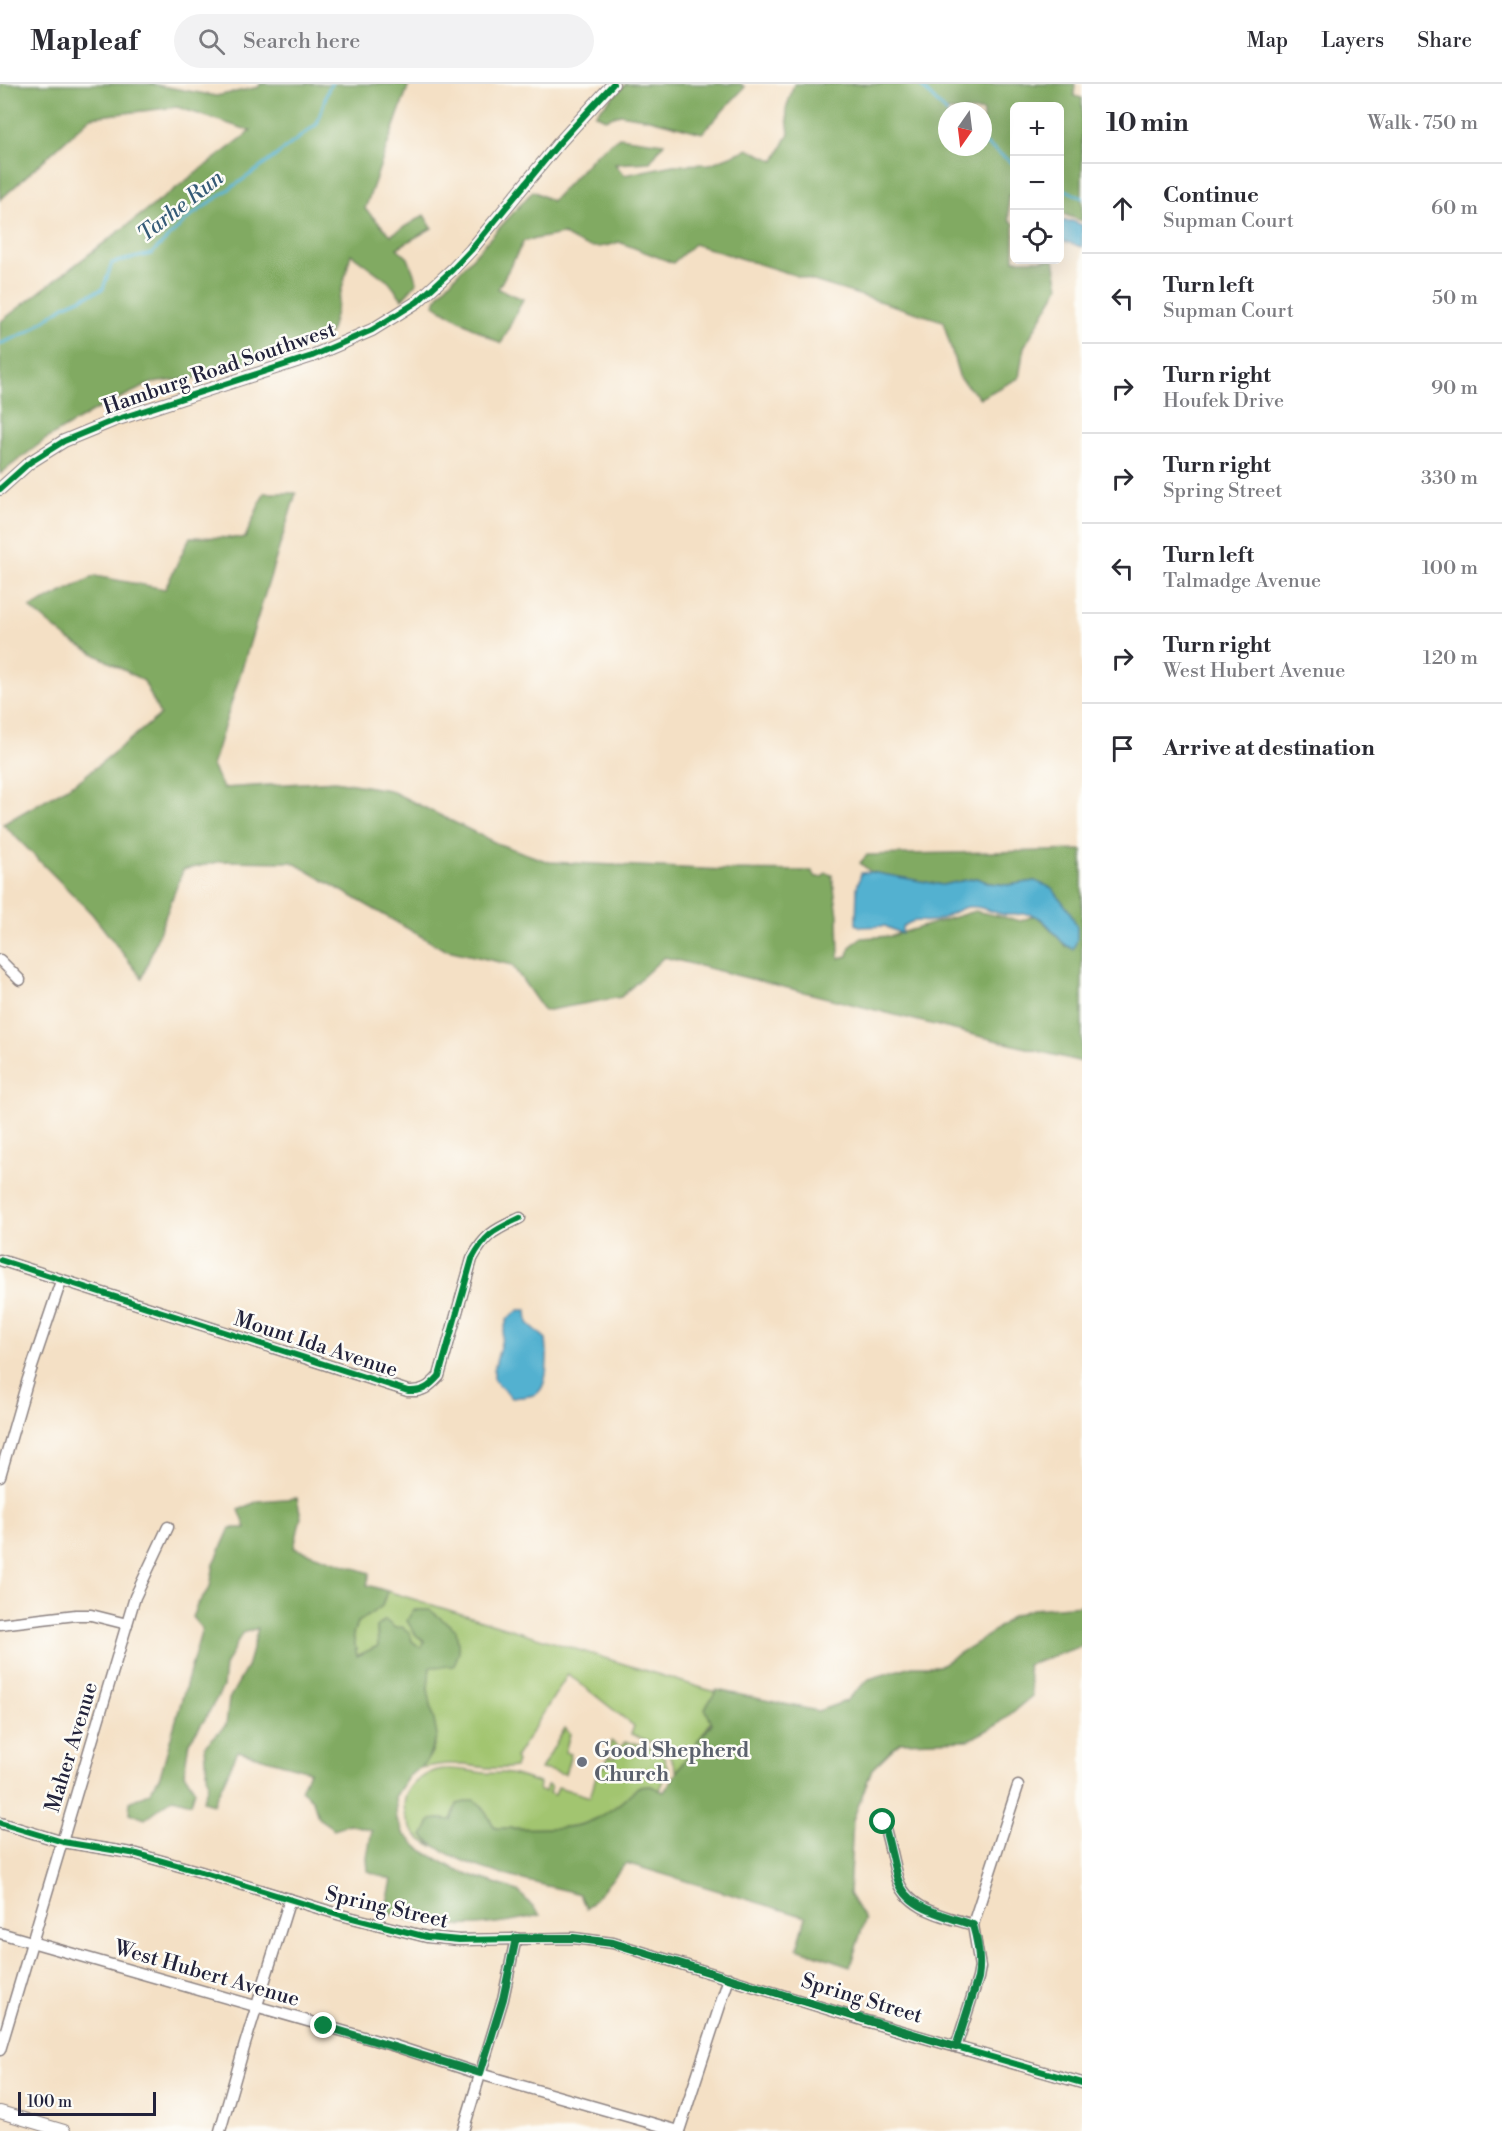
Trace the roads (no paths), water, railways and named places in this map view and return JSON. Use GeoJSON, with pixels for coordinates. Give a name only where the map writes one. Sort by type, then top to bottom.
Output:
{"type":"FeatureCollection","features":[{"type":"Feature","properties":{"kind":"street","name":"Hamburg Road Southwest"},"geometry":{"type":"LineString","coordinates":[[0,489],[29,463],[64,441],[115,420],[312,356],[372,330],[417,303],[465,257],[559,143],[613,84]]}},
{"type":"Feature","properties":{"kind":"street"},"geometry":{"type":"LineString","coordinates":[[0,960],[20,980]]}},
{"type":"Feature","properties":{"kind":"street","name":"Mount Ida Avenue"},"geometry":{"type":"LineString","coordinates":[[0,1260],[408,1391],[420,1392],[430,1386],[439,1376],[472,1259],[492,1232],[520,1218]]}},
{"type":"Feature","properties":{"kind":"street"},"geometry":{"type":"LineString","coordinates":[[0,1476],[5,1442],[61,1281]]}},
{"type":"Feature","properties":{"kind":"street","name":"Maher Avenue"},"geometry":{"type":"LineString","coordinates":[[0,2050],[135,1597],[168,1527]]}},
{"type":"Feature","properties":{"kind":"street"},"geometry":{"type":"LineString","coordinates":[[0,1624],[91,1615],[127,1624]]}},
{"type":"Feature","properties":{"kind":"street"},"geometry":{"type":"LineString","coordinates":[[956,2047],[980,1967],[973,1925],[1018,1786]]}},
{"type":"Feature","properties":{"kind":"street"},"geometry":{"type":"LineString","coordinates":[[883,1822],[897,1878],[907,1896],[929,1910],[973,1925]]}},
{"type":"Feature","properties":{"kind":"street","name":"Spring Street"},"geometry":{"type":"LineString","coordinates":[[0,1823],[63,1842],[137,1854],[351,1918],[427,1937],[459,1940],[591,1939],[613,1943],[1082,2083]]}},
{"type":"Feature","properties":{"kind":"street"},"geometry":{"type":"LineString","coordinates":[[220,2131],[290,1899]]}},
{"type":"Feature","properties":{"kind":"street","name":"West Hubert Avenue"},"geometry":{"type":"LineString","coordinates":[[0,1933],[395,2046],[679,2131]]}},
{"type":"Feature","properties":{"kind":"street"},"geometry":{"type":"LineString","coordinates":[[463,2131],[503,1999],[516,1938]]}},
{"type":"Feature","properties":{"kind":"street"},"geometry":{"type":"LineString","coordinates":[[679,2131],[729,1978]]}},
{"type":"Feature","properties":{"kind":"street"},"geometry":{"type":"LineString","coordinates":[[0,2112],[64,2131]]}},
{"type":"Feature","properties":{"kind":"water"},"geometry":{"type":"Polygon","coordinates":[[[1064,221],[1082,225],[1082,247],[1064,241],[1064,221]]]}},
{"type":"Feature","properties":{"kind":"water"},"geometry":{"type":"Polygon","coordinates":[[[871,872],[942,885],[976,878],[989,883],[1008,885],[1035,881],[1052,888],[1070,912],[1077,927],[1077,940],[1073,949],[1067,946],[1046,923],[1036,916],[1008,915],[975,907],[963,908],[937,920],[911,922],[902,927],[902,934],[885,926],[861,927],[856,924],[857,887],[861,873],[871,872]]]}},
{"type":"Feature","properties":{"kind":"water"},"geometry":{"type":"Polygon","coordinates":[[[519,1310],[527,1310],[528,1323],[546,1339],[547,1369],[543,1384],[536,1394],[512,1398],[494,1380],[494,1370],[507,1319],[519,1310]]]}},
{"type":"Feature","properties":{"kind":"waterway","name":"Tarhe Run"},"geometry":{"type":"LineString","coordinates":[[0,344],[28,332],[66,305],[103,289],[112,263],[151,254],[192,215],[261,167],[317,124],[332,84]]}},
{"type":"Feature","properties":{"kind":"waterway","name":"Tarhe Run"},"geometry":{"type":"LineString","coordinates":[[919,84],[938,104]]}},
{"type":"Feature","properties":{"kind":"waterway","name":"Tarhe Run"},"geometry":{"type":"LineString","coordinates":[[992,148],[1010,161]]}},
{"type":"Feature","properties":{"kind":"waterway","name":"Tarhe Run"},"geometry":{"type":"LineString","coordinates":[[1064,189],[1082,198]]}},
{"type":"Feature","properties":{"kind":"place","name":"Good Shepherd Church"},"geometry":{"type":"Point","coordinates":[582,1762]}}]}
